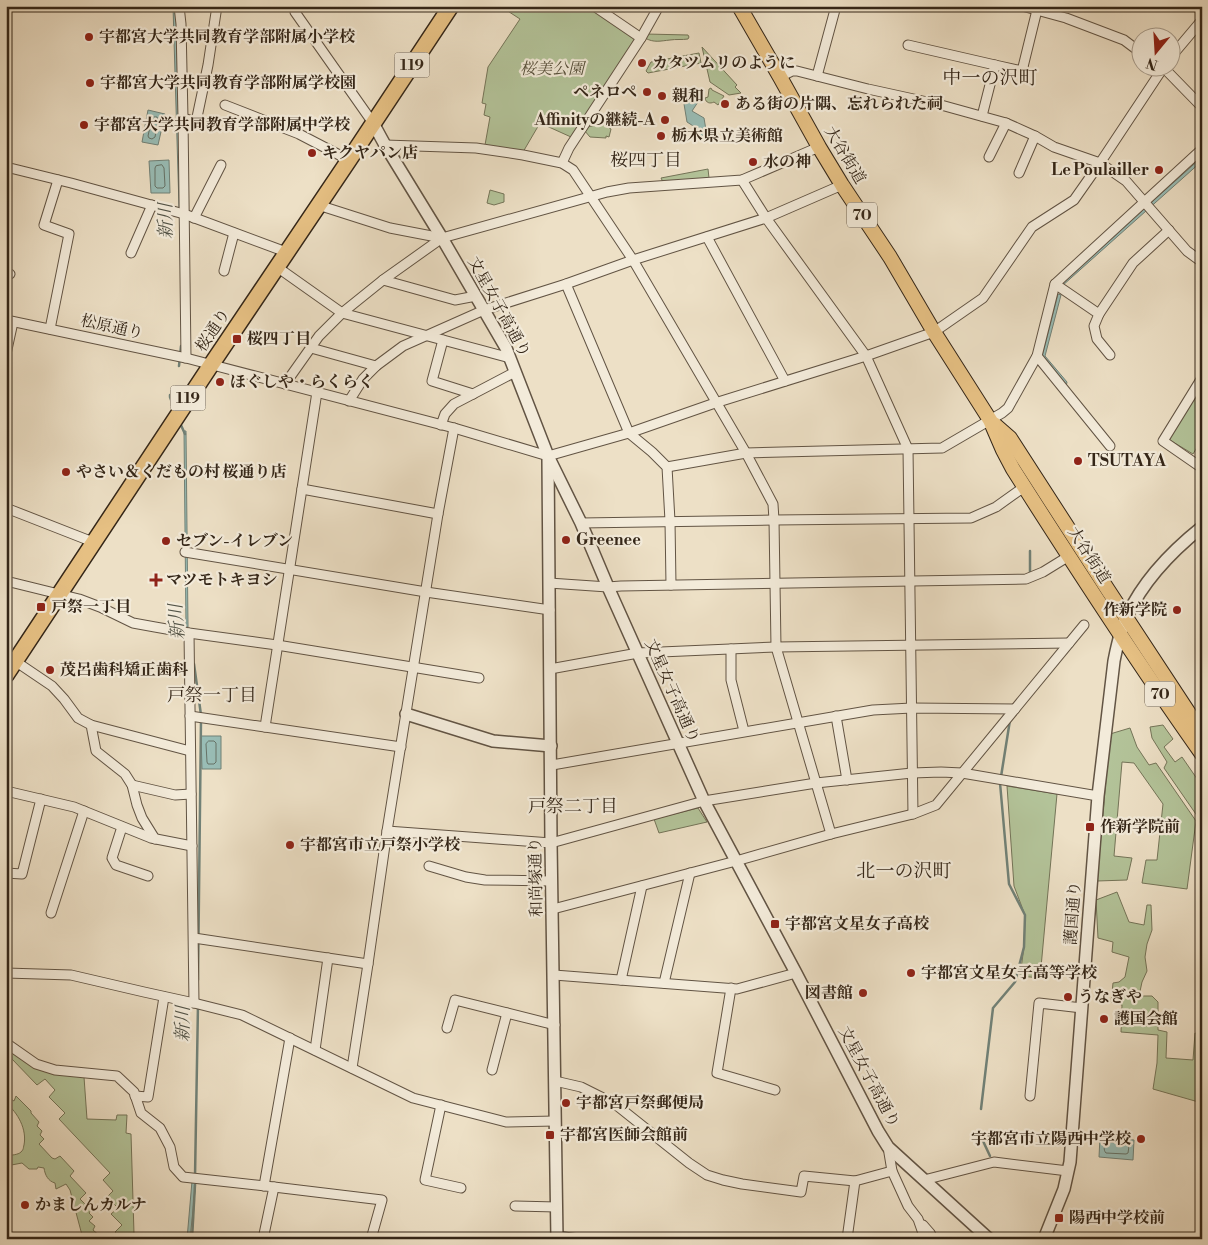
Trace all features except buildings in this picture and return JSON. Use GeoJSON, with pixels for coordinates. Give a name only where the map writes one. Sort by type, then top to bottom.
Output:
{"type":"FeatureCollection","features":[{"type":"Feature","properties":{"kind":"highway","name":"桜通り"},"geometry":{"type":"LineString","coordinates":[[6,675],[11,660],[59,595],[451,6]]}},
{"type":"Feature","properties":{"kind":"main road","name":"大谷街道"},"geometry":{"type":"LineString","coordinates":[[739,6],[842,185],[890,257],[934,332],[990,420],[1003,450],[1024,486],[1120,634],[1202,754]]}},
{"type":"Feature","properties":{"kind":"main road","name":"大谷街道"},"geometry":{"type":"LineString","coordinates":[[990,420],[1010,438],[1202,733]]}},
{"type":"Feature","properties":{"kind":"street"},"geometry":{"type":"LineString","coordinates":[[179,6],[183,118],[186,358]]}},
{"type":"Feature","properties":{"kind":"street"},"geometry":{"type":"LineString","coordinates":[[183,118],[196,122],[208,65],[217,6]]}},
{"type":"Feature","properties":{"kind":"street"},"geometry":{"type":"LineString","coordinates":[[294,6],[296,12],[373,123]]}},
{"type":"Feature","properties":{"kind":"street"},"geometry":{"type":"LineString","coordinates":[[562,163],[569,148],[641,38],[659,6]]}},
{"type":"Feature","properties":{"kind":"street"},"geometry":{"type":"LineString","coordinates":[[817,76],[836,6]]}},
{"type":"Feature","properties":{"kind":"street"},"geometry":{"type":"LineString","coordinates":[[1022,6],[1066,18],[1124,40],[1130,44]]}},
{"type":"Feature","properties":{"kind":"street"},"geometry":{"type":"LineString","coordinates":[[597,7],[641,38]]}},
{"type":"Feature","properties":{"kind":"street"},"geometry":{"type":"LineString","coordinates":[[908,45],[1022,71],[1037,10]]}},
{"type":"Feature","properties":{"kind":"street"},"geometry":{"type":"LineString","coordinates":[[1180,46],[1202,20]]}},
{"type":"Feature","properties":{"kind":"street"},"geometry":{"type":"LineString","coordinates":[[982,116],[995,66]]}},
{"type":"Feature","properties":{"kind":"street"},"geometry":{"type":"LineString","coordinates":[[780,77],[792,71],[797,71],[982,116],[1006,123],[1054,147],[1100,163],[1126,181],[1187,251],[1200,257]]}},
{"type":"Feature","properties":{"kind":"street"},"geometry":{"type":"LineString","coordinates":[[548,456],[866,356],[934,332],[983,298],[1032,227],[1074,200],[1156,78]]}},
{"type":"Feature","properties":{"kind":"street"},"geometry":{"type":"LineString","coordinates":[[1173,78],[1202,107]]}},
{"type":"Feature","properties":{"kind":"street"},"geometry":{"type":"LineString","coordinates":[[225,105],[299,134],[349,160]]}},
{"type":"Feature","properties":{"kind":"street","name":"文星女子高通り"},"geometry":{"type":"LineString","coordinates":[[373,123],[498,334],[510,358],[548,456],[582,523],[608,588],[704,801],[878,1131],[888,1147],[989,1239]]}},
{"type":"Feature","properties":{"kind":"street"},"geometry":{"type":"LineString","coordinates":[[989,157],[1006,123]]}},
{"type":"Feature","properties":{"kind":"street"},"geometry":{"type":"LineString","coordinates":[[1019,173],[1035,136]]}},
{"type":"Feature","properties":{"kind":"street"},"geometry":{"type":"LineString","coordinates":[[385,146],[476,148],[562,163],[573,170],[633,260],[746,453],[773,504],[776,647],[831,834]]}},
{"type":"Feature","properties":{"kind":"street"},"geometry":{"type":"LineString","coordinates":[[285,384],[320,336],[342,313],[383,280],[442,238],[607,192],[629,188],[742,180],[819,147]]}},
{"type":"Feature","properties":{"kind":"street"},"geometry":{"type":"LineString","coordinates":[[667,467],[746,453],[942,448],[990,420],[1008,408],[1037,356],[1055,284],[1202,150]]}},
{"type":"Feature","properties":{"kind":"street"},"geometry":{"type":"LineString","coordinates":[[194,218],[221,165]]}},
{"type":"Feature","properties":{"kind":"street"},"geometry":{"type":"LineString","coordinates":[[6,167],[184,214],[286,252]]}},
{"type":"Feature","properties":{"kind":"street"},"geometry":{"type":"LineString","coordinates":[[50,329],[69,234],[44,225],[58,180]]}},
{"type":"Feature","properties":{"kind":"street"},"geometry":{"type":"LineString","coordinates":[[742,180],[766,218],[866,356],[908,449],[913,814]]}},
{"type":"Feature","properties":{"kind":"street"},"geometry":{"type":"LineString","coordinates":[[349,401],[362,379],[403,346],[484,310],[766,218],[842,185]]}},
{"type":"Feature","properties":{"kind":"street"},"geometry":{"type":"LineString","coordinates":[[131,253],[152,205]]}},
{"type":"Feature","properties":{"kind":"street"},"geometry":{"type":"LineString","coordinates":[[318,206],[390,228],[442,238]]}},
{"type":"Feature","properties":{"kind":"street"},"geometry":{"type":"LineString","coordinates":[[1110,355],[1097,339],[1094,326],[1099,314],[1133,263],[1169,230]]}},
{"type":"Feature","properties":{"kind":"street"},"geometry":{"type":"LineString","coordinates":[[224,271],[234,233]]}},
{"type":"Feature","properties":{"kind":"street"},"geometry":{"type":"LineString","coordinates":[[707,237],[785,381]]}},
{"type":"Feature","properties":{"kind":"street"},"geometry":{"type":"LineString","coordinates":[[276,267],[342,313],[510,358]]}},
{"type":"Feature","properties":{"kind":"street"},"geometry":{"type":"LineString","coordinates":[[383,280],[455,300],[476,296]]}},
{"type":"Feature","properties":{"kind":"street"},"geometry":{"type":"LineString","coordinates":[[566,284],[629,432],[667,467],[671,585]]}},
{"type":"Feature","properties":{"kind":"street"},"geometry":{"type":"LineString","coordinates":[[1055,284],[1099,314]]}},
{"type":"Feature","properties":{"kind":"street"},"geometry":{"type":"LineString","coordinates":[[6,354],[10,321]]}},
{"type":"Feature","properties":{"kind":"street","name":"松原通り"},"geometry":{"type":"LineString","coordinates":[[10,321],[211,364],[454,428],[548,456]]}},
{"type":"Feature","properties":{"kind":"street"},"geometry":{"type":"LineString","coordinates":[[443,340],[432,381],[473,394]]}},
{"type":"Feature","properties":{"kind":"street"},"geometry":{"type":"LineString","coordinates":[[311,348],[376,366]]}},
{"type":"Feature","properties":{"kind":"street"},"geometry":{"type":"LineString","coordinates":[[1037,356],[1110,446]]}},
{"type":"Feature","properties":{"kind":"street"},"geometry":{"type":"LineString","coordinates":[[440,425],[449,408],[454,404],[515,372]]}},
{"type":"Feature","properties":{"kind":"street"},"geometry":{"type":"LineString","coordinates":[[1202,383],[1200,381],[1163,441],[1202,468]]}},
{"type":"Feature","properties":{"kind":"street"},"geometry":{"type":"LineString","coordinates":[[265,728],[316,392]]}},
{"type":"Feature","properties":{"kind":"street"},"geometry":{"type":"LineString","coordinates":[[352,1068],[387,831],[438,514],[454,428]]}},
{"type":"Feature","properties":{"kind":"street","name":"和尚塚通り"},"geometry":{"type":"LineString","coordinates":[[548,456],[557,1237]]}},
{"type":"Feature","properties":{"kind":"street"},"geometry":{"type":"LineString","coordinates":[[582,523],[971,518],[996,508],[1024,486]]}},
{"type":"Feature","properties":{"kind":"street"},"geometry":{"type":"LineString","coordinates":[[302,489],[438,514]]}},
{"type":"Feature","properties":{"kind":"street"},"geometry":{"type":"LineString","coordinates":[[6,508],[93,542]]}},
{"type":"Feature","properties":{"kind":"street","name":"護国通り"},"geometry":{"type":"LineString","coordinates":[[1044,1239],[1064,1190],[1072,1142],[1098,796],[1114,661],[1120,634],[1135,600],[1153,575],[1178,547],[1202,527]]}},
{"type":"Feature","properties":{"kind":"street"},"geometry":{"type":"LineString","coordinates":[[185,552],[426,592],[550,610]]}},
{"type":"Feature","properties":{"kind":"street"},"geometry":{"type":"LineString","coordinates":[[549,583],[608,588],[621,586],[1026,579],[1044,572],[1069,556]]}},
{"type":"Feature","properties":{"kind":"street"},"geometry":{"type":"LineString","coordinates":[[6,582],[79,599],[133,623],[479,678]]}},
{"type":"Feature","properties":{"kind":"street"},"geometry":{"type":"LineString","coordinates":[[553,909],[831,834],[913,814],[936,805],[1084,625]]}},
{"type":"Feature","properties":{"kind":"street"},"geometry":{"type":"LineString","coordinates":[[189,633],[194,1003]]}},
{"type":"Feature","properties":{"kind":"street"},"geometry":{"type":"LineString","coordinates":[[550,669],[638,653],[776,647],[1069,643]]}},
{"type":"Feature","properties":{"kind":"street"},"geometry":{"type":"LineString","coordinates":[[731,649],[731,680],[744,731]]}},
{"type":"Feature","properties":{"kind":"street"},"geometry":{"type":"LineString","coordinates":[[11,660],[52,686],[78,718],[91,725],[190,751]]}},
{"type":"Feature","properties":{"kind":"street"},"geometry":{"type":"LineString","coordinates":[[552,765],[873,710],[912,708],[1015,709]]}},
{"type":"Feature","properties":{"kind":"street"},"geometry":{"type":"LineString","coordinates":[[406,714],[493,740],[551,746]]}},
{"type":"Feature","properties":{"kind":"street"},"geometry":{"type":"LineString","coordinates":[[190,716],[401,747]]}},
{"type":"Feature","properties":{"kind":"street"},"geometry":{"type":"LineString","coordinates":[[836,716],[847,780]]}},
{"type":"Feature","properties":{"kind":"street"},"geometry":{"type":"LineString","coordinates":[[91,725],[96,751],[125,774],[132,785],[142,818],[154,839]]}},
{"type":"Feature","properties":{"kind":"street"},"geometry":{"type":"LineString","coordinates":[[387,831],[552,843],[704,801],[816,784],[912,773],[962,773],[1098,796]]}},
{"type":"Feature","properties":{"kind":"street"},"geometry":{"type":"LineString","coordinates":[[132,785],[175,794],[191,794]]}},
{"type":"Feature","properties":{"kind":"street"},"geometry":{"type":"LineString","coordinates":[[6,791],[74,807],[154,839],[192,846]]}},
{"type":"Feature","properties":{"kind":"street"},"geometry":{"type":"LineString","coordinates":[[6,873],[22,874],[41,799]]}},
{"type":"Feature","properties":{"kind":"street"},"geometry":{"type":"LineString","coordinates":[[51,913],[84,811]]}},
{"type":"Feature","properties":{"kind":"street"},"geometry":{"type":"LineString","coordinates":[[122,827],[112,858],[116,865],[148,876]]}},
{"type":"Feature","properties":{"kind":"street"},"geometry":{"type":"LineString","coordinates":[[429,866],[466,877],[485,880],[552,881]]}},
{"type":"Feature","properties":{"kind":"street"},"geometry":{"type":"LineString","coordinates":[[664,984],[690,873]]}},
{"type":"Feature","properties":{"kind":"street"},"geometry":{"type":"LineString","coordinates":[[621,980],[642,886]]}},
{"type":"Feature","properties":{"kind":"street"},"geometry":{"type":"LineString","coordinates":[[194,938],[368,964]]}},
{"type":"Feature","properties":{"kind":"street"},"geometry":{"type":"LineString","coordinates":[[315,1050],[328,958]]}},
{"type":"Feature","properties":{"kind":"street"},"geometry":{"type":"LineString","coordinates":[[6,973],[71,975],[242,1015],[413,1098],[506,1122],[555,1121]]}},
{"type":"Feature","properties":{"kind":"street"},"geometry":{"type":"LineString","coordinates":[[554,976],[738,989],[796,973]]}},
{"type":"Feature","properties":{"kind":"street"},"geometry":{"type":"LineString","coordinates":[[731,988],[717,1073],[775,1090]]}},
{"type":"Feature","properties":{"kind":"street"},"geometry":{"type":"LineString","coordinates":[[135,1096],[148,1097],[164,997]]}},
{"type":"Feature","properties":{"kind":"street"},"geometry":{"type":"LineString","coordinates":[[447,1028],[455,1000],[555,1025]]}},
{"type":"Feature","properties":{"kind":"street"},"geometry":{"type":"LineString","coordinates":[[1030,1096],[1039,1004],[1082,1008]]}},
{"type":"Feature","properties":{"kind":"street"},"geometry":{"type":"LineString","coordinates":[[492,1070],[507,1013]]}},
{"type":"Feature","properties":{"kind":"street"},"geometry":{"type":"LineString","coordinates":[[264,1186],[290,1038]]}},
{"type":"Feature","properties":{"kind":"street"},"geometry":{"type":"LineString","coordinates":[[6,1042],[36,1064],[54,1070],[117,1076],[134,1092],[141,1113],[160,1128],[170,1147],[174,1167],[183,1177],[382,1200],[371,1239]]}},
{"type":"Feature","properties":{"kind":"street"},"geometry":{"type":"LineString","coordinates":[[555,1081],[581,1087],[615,1104],[707,1175],[723,1180],[801,1192],[804,1176],[855,1181],[892,1171]]}},
{"type":"Feature","properties":{"kind":"street"},"geometry":{"type":"LineString","coordinates":[[441,1105],[424,1180],[461,1188]]}},
{"type":"Feature","properties":{"kind":"street"},"geometry":{"type":"LineString","coordinates":[[888,1147],[892,1171],[908,1206],[933,1239]]}},
{"type":"Feature","properties":{"kind":"street"},"geometry":{"type":"LineString","coordinates":[[924,1180],[994,1162],[1068,1171]]}},
{"type":"Feature","properties":{"kind":"street"},"geometry":{"type":"LineString","coordinates":[[847,1239],[855,1181]]}},
{"type":"Feature","properties":{"kind":"street"},"geometry":{"type":"LineString","coordinates":[[263,1239],[274,1187]]}},
{"type":"Feature","properties":{"kind":"street"},"geometry":{"type":"LineString","coordinates":[[515,1206],[557,1208]]}},
{"type":"Feature","properties":{"kind":"street"},"geometry":{"type":"LineString","coordinates":[[918,1219],[925,1239]]}},
{"type":"Feature","properties":{"kind":"street"},"geometry":{"type":"LineString","coordinates":[[557,1237],[579,1239]]}},
{"type":"Feature","properties":{"kind":"green space","name":"桜美公園"},"geometry":{"type":"Polygon","coordinates":[[[500,6],[589,6],[634,36],[635,41],[571,137],[540,123],[523,152],[485,145],[490,117],[484,115],[486,104],[482,103],[488,67],[520,19],[500,6]]]}},
{"type":"Feature","properties":{"kind":"green space"},"geometry":{"type":"Polygon","coordinates":[[[646,34],[688,35],[689,37],[688,39],[654,41],[645,38],[646,34]]]}},
{"type":"Feature","properties":{"kind":"green space"},"geometry":{"type":"Polygon","coordinates":[[[702,47],[737,85],[735,87],[741,93],[729,95],[710,82],[702,47]]]}},
{"type":"Feature","properties":{"kind":"green space"},"geometry":{"type":"Polygon","coordinates":[[[699,53],[701,63],[648,73],[646,71],[651,62],[699,53]]]}},
{"type":"Feature","properties":{"kind":"green space"},"geometry":{"type":"Polygon","coordinates":[[[711,88],[724,96],[718,105],[714,102],[708,103],[706,101],[705,98],[708,97],[709,89],[711,88]]]}},
{"type":"Feature","properties":{"kind":"green space"},"geometry":{"type":"Polygon","coordinates":[[[603,124],[611,129],[609,137],[590,137],[584,130],[587,127],[603,124]]]}},
{"type":"Feature","properties":{"kind":"green space"},"geometry":{"type":"Polygon","coordinates":[[[708,169],[709,178],[663,182],[661,178],[708,169]]]}},
{"type":"Feature","properties":{"kind":"green space"},"geometry":{"type":"Polygon","coordinates":[[[490,190],[504,194],[504,202],[494,205],[487,203],[490,190]]]}},
{"type":"Feature","properties":{"kind":"green space"},"geometry":{"type":"Polygon","coordinates":[[[1193,397],[1202,402],[1202,439],[1193,454],[1168,439],[1193,397]]]}},
{"type":"Feature","properties":{"kind":"green space"},"geometry":{"type":"Polygon","coordinates":[[[1163,725],[1173,739],[1164,747],[1175,762],[1182,757],[1202,786],[1202,857],[1197,850],[1200,820],[1164,768],[1167,762],[1152,738],[1150,727],[1163,725]]]}},
{"type":"Feature","properties":{"kind":"green space"},"geometry":{"type":"Polygon","coordinates":[[[1130,728],[1137,747],[1149,765],[1156,763],[1196,821],[1187,889],[1142,883],[1146,860],[1157,860],[1163,804],[1134,763],[1122,762],[1114,856],[1132,858],[1127,880],[1097,881],[1110,734],[1130,728]]]}},
{"type":"Feature","properties":{"kind":"green space"},"geometry":{"type":"Polygon","coordinates":[[[1007,786],[1057,794],[1040,978],[1020,976],[1024,947],[1025,915],[1014,886],[1007,786]]]}},
{"type":"Feature","properties":{"kind":"green space"},"geometry":{"type":"Polygon","coordinates":[[[698,808],[707,822],[659,833],[654,819],[698,808]]]}},
{"type":"Feature","properties":{"kind":"green space"},"geometry":{"type":"Polygon","coordinates":[[[1117,892],[1129,922],[1144,925],[1147,905],[1151,905],[1152,930],[1145,957],[1147,971],[1139,996],[1152,996],[1158,1002],[1158,1030],[1167,1032],[1166,1058],[1193,1060],[1195,1033],[1199,1034],[1202,995],[1202,1103],[1153,1089],[1157,1063],[1158,1035],[1121,1032],[1122,1005],[1111,1002],[1113,983],[1119,982],[1125,977],[1129,957],[1112,952],[1113,942],[1098,938],[1096,900],[1117,892]]]}},
{"type":"Feature","properties":{"kind":"green space"},"geometry":{"type":"Polygon","coordinates":[[[11,1049],[26,1059],[84,1077],[87,1119],[116,1120],[117,1115],[127,1115],[126,1133],[131,1134],[134,1234],[184,1237],[184,1239],[122,1239],[115,1232],[122,1225],[111,1214],[118,1208],[107,1197],[113,1191],[103,1180],[110,1173],[59,1119],[65,1113],[49,1097],[55,1090],[45,1079],[37,1085],[12,1059],[11,1049]]]}},
{"type":"Feature","properties":{"kind":"green space"},"geometry":{"type":"Polygon","coordinates":[[[6,1096],[14,1101],[16,1096],[31,1111],[39,1122],[37,1126],[42,1131],[40,1135],[44,1139],[39,1144],[52,1158],[55,1159],[60,1156],[74,1171],[70,1176],[86,1193],[80,1199],[91,1210],[89,1213],[93,1217],[89,1221],[95,1226],[93,1230],[101,1237],[99,1239],[84,1239],[70,1190],[66,1184],[56,1189],[55,1183],[47,1177],[44,1168],[29,1169],[22,1163],[6,1166],[6,1156],[21,1152],[25,1139],[21,1122],[6,1103],[6,1096]]]}},
{"type":"Feature","properties":{"kind":"water"},"geometry":{"type":"Polygon","coordinates":[[[173,6],[176,6],[181,207],[179,207],[173,6]]]}},
{"type":"Feature","properties":{"kind":"water"},"geometry":{"type":"Polygon","coordinates":[[[702,96],[692,111],[704,118],[706,130],[702,137],[699,135],[701,131],[687,122],[684,104],[686,99],[702,96]]]}},
{"type":"Feature","properties":{"kind":"water"},"geometry":{"type":"Polygon","coordinates":[[[148,110],[165,114],[158,145],[142,142],[148,110]]]}},
{"type":"Feature","properties":{"kind":"water"},"geometry":{"type":"Polygon","coordinates":[[[1202,157],[1202,161],[1062,286],[1060,284],[1202,157]]]}},
{"type":"Feature","properties":{"kind":"water"},"geometry":{"type":"Polygon","coordinates":[[[169,160],[170,193],[151,193],[149,161],[169,160]]]}},
{"type":"Feature","properties":{"kind":"water"},"geometry":{"type":"Polygon","coordinates":[[[1058,294],[1061,295],[1045,356],[1067,382],[1066,387],[1042,357],[1058,294]]]}},
{"type":"Feature","properties":{"kind":"water"},"geometry":{"type":"Polygon","coordinates":[[[184,431],[186,431],[188,627],[186,627],[184,431]]]}},
{"type":"Feature","properties":{"kind":"water"},"geometry":{"type":"Polygon","coordinates":[[[201,736],[221,736],[221,769],[202,769],[201,736]]]}},
{"type":"Feature","properties":{"kind":"water"},"geometry":{"type":"Polygon","coordinates":[[[1100,1137],[1134,1140],[1133,1160],[1099,1157],[1100,1137]]]}},
{"type":"Feature","properties":{"kind":"water"},"geometry":{"type":"Polygon","coordinates":[[[192,1181],[196,1181],[190,1239],[187,1239],[192,1181]]]}},
{"type":"Feature","properties":{"kind":"waterway","name":"新川"},"geometry":{"type":"LineString","coordinates":[[179,366],[181,346]]}},
{"type":"Feature","properties":{"kind":"waterway","name":"新川"},"geometry":{"type":"LineString","coordinates":[[170,395],[175,411]]}},
{"type":"Feature","properties":{"kind":"waterway","name":"新川"},"geometry":{"type":"LineString","coordinates":[[180,423],[185,434]]}},
{"type":"Feature","properties":{"kind":"waterway"},"geometry":{"type":"LineString","coordinates":[[1030,551],[1030,576]]}},
{"type":"Feature","properties":{"kind":"waterway","name":"新川"},"geometry":{"type":"LineString","coordinates":[[194,664],[201,715]]}},
{"type":"Feature","properties":{"kind":"waterway","name":"新川"},"geometry":{"type":"LineString","coordinates":[[198,980],[201,720]]}},
{"type":"Feature","properties":{"kind":"waterway"},"geometry":{"type":"LineString","coordinates":[[981,1109],[993,1008],[1015,982],[1024,947],[1025,915],[1009,884],[1000,783],[1010,720]]}},
{"type":"Feature","properties":{"kind":"waterway","name":"新川"},"geometry":{"type":"LineString","coordinates":[[195,1177],[198,1005]]}},
{"type":"Feature","properties":{"kind":"waterway"},"geometry":{"type":"LineString","coordinates":[[983,1141],[990,1156]]}},
{"type":"Feature","properties":{"kind":"waterway","name":"新川"},"geometry":{"type":"LineString","coordinates":[[192,1239],[195,1185]]}},
{"type":"Feature","properties":{"kind":"place","name":"宇都宮大学共同教育学部附属小学校"},"geometry":{"type":"Point","coordinates":[89,37]}},
{"type":"Feature","properties":{"kind":"place","name":"カタツムリのように"},"geometry":{"type":"Point","coordinates":[642,63]}},
{"type":"Feature","properties":{"kind":"place","name":"宇都宮大学共同教育学部附属学校園"},"geometry":{"type":"Point","coordinates":[90,83]}},
{"type":"Feature","properties":{"kind":"place","name":"ペネロペ"},"geometry":{"type":"Point","coordinates":[647,92]}},
{"type":"Feature","properties":{"kind":"place","name":"親和"},"geometry":{"type":"Point","coordinates":[662,96]}},
{"type":"Feature","properties":{"kind":"place","name":"ある街の片隅、忘れられた祠"},"geometry":{"type":"Point","coordinates":[725,104]}},
{"type":"Feature","properties":{"kind":"place","name":"Affinityの継続-A"},"geometry":{"type":"Point","coordinates":[665,120]}},
{"type":"Feature","properties":{"kind":"place","name":"宇都宮大学共同教育学部附属中学校"},"geometry":{"type":"Point","coordinates":[84,125]}},
{"type":"Feature","properties":{"kind":"place","name":"栃木県立美術館"},"geometry":{"type":"Point","coordinates":[661,136]}},
{"type":"Feature","properties":{"kind":"place","name":"キクヤパン店"},"geometry":{"type":"Point","coordinates":[312,153]}},
{"type":"Feature","properties":{"kind":"place","name":"水の神"},"geometry":{"type":"Point","coordinates":[753,162]}},
{"type":"Feature","properties":{"kind":"place","name":"Le Poulailler"},"geometry":{"type":"Point","coordinates":[1159,170]}},
{"type":"Feature","properties":{"kind":"place","name":"桜四丁目"},"geometry":{"type":"Point","coordinates":[237,339]}},
{"type":"Feature","properties":{"kind":"place","name":"ほぐしや・らくらく"},"geometry":{"type":"Point","coordinates":[220,382]}},
{"type":"Feature","properties":{"kind":"place","name":"TSUTAYA"},"geometry":{"type":"Point","coordinates":[1078,461]}},
{"type":"Feature","properties":{"kind":"place","name":"やさい＆くだもの村 桜通り店"},"geometry":{"type":"Point","coordinates":[66,472]}},
{"type":"Feature","properties":{"kind":"place","name":"Greenee"},"geometry":{"type":"Point","coordinates":[566,540]}},
{"type":"Feature","properties":{"kind":"place","name":"セブン-イレブン"},"geometry":{"type":"Point","coordinates":[166,541]}},
{"type":"Feature","properties":{"kind":"place","name":"マツモトキヨシ"},"geometry":{"type":"Point","coordinates":[156,580]}},
{"type":"Feature","properties":{"kind":"place","name":"戸祭一丁目"},"geometry":{"type":"Point","coordinates":[41,607]}},
{"type":"Feature","properties":{"kind":"place","name":"作新学院"},"geometry":{"type":"Point","coordinates":[1177,610]}},
{"type":"Feature","properties":{"kind":"place","name":"茂呂歯科矯正歯科"},"geometry":{"type":"Point","coordinates":[50,670]}},
{"type":"Feature","properties":{"kind":"place","name":"作新学院前"},"geometry":{"type":"Point","coordinates":[1090,827]}},
{"type":"Feature","properties":{"kind":"place","name":"宇都宮市立戸祭小学校"},"geometry":{"type":"Point","coordinates":[290,845]}},
{"type":"Feature","properties":{"kind":"place","name":"宇都宮文星女子高校"},"geometry":{"type":"Point","coordinates":[775,924]}},
{"type":"Feature","properties":{"kind":"place","name":"宇都宮文星女子高等学校"},"geometry":{"type":"Point","coordinates":[911,973]}},
{"type":"Feature","properties":{"kind":"place","name":"図書館"},"geometry":{"type":"Point","coordinates":[863,993]}},
{"type":"Feature","properties":{"kind":"place","name":"うなぎや"},"geometry":{"type":"Point","coordinates":[1068,997]}},
{"type":"Feature","properties":{"kind":"place","name":"護国会館"},"geometry":{"type":"Point","coordinates":[1104,1019]}},
{"type":"Feature","properties":{"kind":"place","name":"宇都宮戸祭郵便局"},"geometry":{"type":"Point","coordinates":[566,1103]}},
{"type":"Feature","properties":{"kind":"place","name":"宇都宮医師会館前"},"geometry":{"type":"Point","coordinates":[550,1135]}},
{"type":"Feature","properties":{"kind":"place","name":"宇都宮市立陽西中学校"},"geometry":{"type":"Point","coordinates":[1141,1139]}},
{"type":"Feature","properties":{"kind":"place","name":"かましんカルナ"},"geometry":{"type":"Point","coordinates":[25,1205]}},
{"type":"Feature","properties":{"kind":"place","name":"陽西中学校前"},"geometry":{"type":"Point","coordinates":[1059,1218]}},
{"type":"Feature","properties":{"kind":"district","name":"中一の沢町"},"geometry":{"type":"Point","coordinates":[990,78]}},
{"type":"Feature","properties":{"kind":"district","name":"桜四丁目"},"geometry":{"type":"Point","coordinates":[646,160]}},
{"type":"Feature","properties":{"kind":"district","name":"戸祭一丁目"},"geometry":{"type":"Point","coordinates":[212,695]}},
{"type":"Feature","properties":{"kind":"district","name":"戸祭二丁目"},"geometry":{"type":"Point","coordinates":[573,806]}},
{"type":"Feature","properties":{"kind":"district","name":"北一の沢町"},"geometry":{"type":"Point","coordinates":[904,871]}}]}
